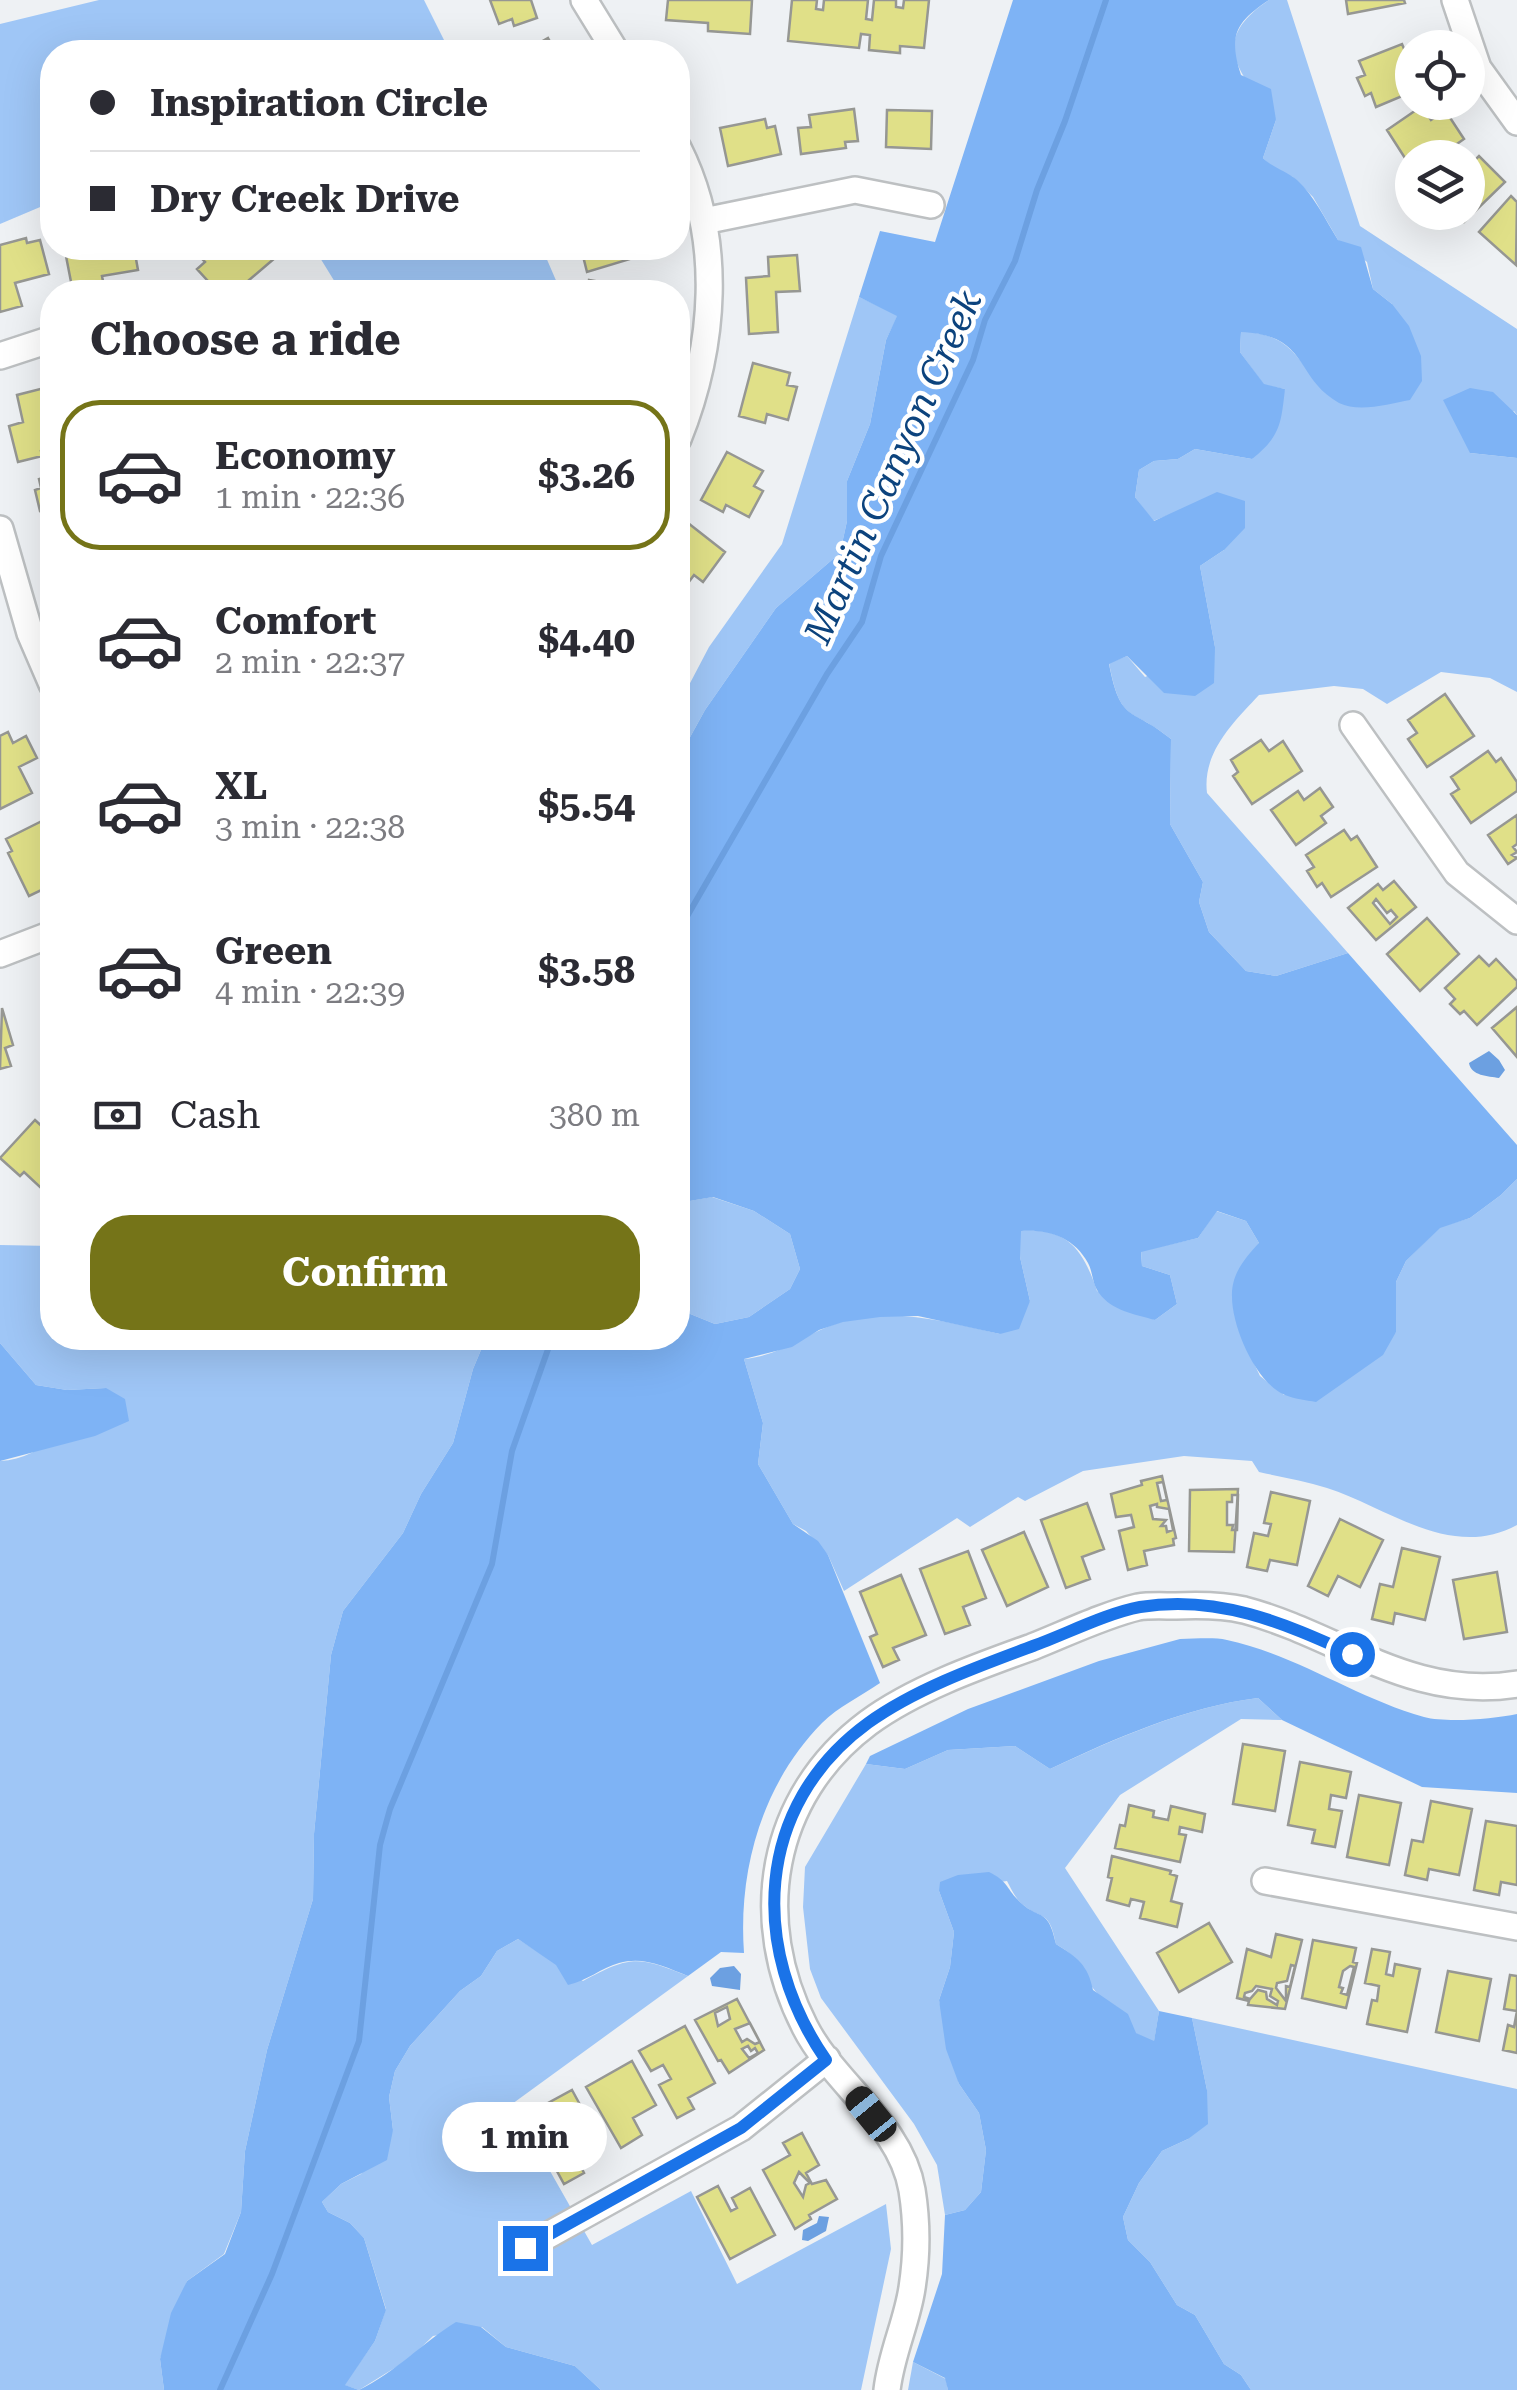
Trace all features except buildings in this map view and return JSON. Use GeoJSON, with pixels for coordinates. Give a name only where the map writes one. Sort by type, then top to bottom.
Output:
{"type":"FeatureCollection","features":[{"type":"Feature","properties":{"kind":"street"},"geometry":{"type":"LineString","coordinates":[[584,0],[609,40]]}},
{"type":"Feature","properties":{"kind":"street"},"geometry":{"type":"LineString","coordinates":[[1454,0],[1478,68],[1517,122]]}},
{"type":"Feature","properties":{"kind":"street"},"geometry":{"type":"LineString","coordinates":[[690,182],[704,221],[711,296],[701,366],[690,401]]}},
{"type":"Feature","properties":{"kind":"street"},"geometry":{"type":"LineString","coordinates":[[704,221],[856,190],[931,204]]}},
{"type":"Feature","properties":{"kind":"street"},"geometry":{"type":"LineString","coordinates":[[0,356],[40,343]]}},
{"type":"Feature","properties":{"kind":"street"},"geometry":{"type":"LineString","coordinates":[[0,529],[40,656]]}},
{"type":"Feature","properties":{"kind":"street"},"geometry":{"type":"LineString","coordinates":[[1353,725],[1457,873],[1517,921]]}},
{"type":"Feature","properties":{"kind":"street"},"geometry":{"type":"LineString","coordinates":[[0,954],[40,939]]}},
{"type":"Feature","properties":{"kind":"street"},"geometry":{"type":"LineString","coordinates":[[887,2390],[912,2289],[916,2232],[912,2186],[894,2142],[807,2031],[782,1970],[774,1906],[781,1848],[807,1784],[836,1751],[869,1722],[956,1674],[1139,1607],[1241,1610],[1290,1626],[1382,1668],[1428,1681],[1472,1686],[1517,1684]]}},
{"type":"Feature","properties":{"kind":"street"},"geometry":{"type":"LineString","coordinates":[[1265,1881],[1517,1927]]}},
{"type":"Feature","properties":{"kind":"street"},"geometry":{"type":"LineString","coordinates":[[525,2248],[741,2128],[826,2060]]}},
{"type":"Feature","properties":{"kind":"shaded area"},"geometry":{"type":"Polygon","coordinates":[[[99,0],[424,0],[444,40],[40,40],[40,207],[0,224],[0,24],[99,0]]]}},
{"type":"Feature","properties":{"kind":"shaded area"},"geometry":{"type":"Polygon","coordinates":[[[1013,0],[1269,0],[1242,23],[1235,39],[1241,75],[1271,89],[1276,120],[1263,158],[1303,187],[1338,240],[1361,247],[1373,289],[1392,304],[1409,326],[1421,356],[1422,381],[1410,400],[1365,408],[1347,406],[1325,393],[1299,359],[1279,341],[1241,332],[1240,352],[1264,384],[1285,389],[1274,436],[1252,459],[1195,449],[1178,459],[1154,461],[1139,470],[1135,497],[1154,521],[1217,492],[1245,501],[1245,528],[1224,550],[1200,566],[1215,647],[1214,683],[1195,696],[1164,693],[1127,656],[1109,664],[1123,706],[1171,739],[1170,824],[1203,882],[1199,902],[1209,932],[1246,971],[1276,976],[1348,953],[1517,1145],[1517,1179],[1470,1218],[1440,1228],[1406,1261],[1396,1282],[1396,1332],[1383,1355],[1316,1402],[1274,1389],[1255,1367],[1236,1323],[1232,1289],[1240,1267],[1259,1243],[1246,1221],[1217,1211],[1198,1238],[1141,1252],[1142,1266],[1170,1275],[1177,1304],[1155,1320],[1124,1311],[1104,1299],[1088,1263],[1068,1241],[1050,1233],[1021,1231],[1020,1257],[1030,1301],[1019,1329],[1000,1334],[918,1316],[880,1317],[843,1322],[819,1330],[792,1347],[744,1359],[763,1423],[758,1464],[793,1524],[818,1541],[828,1555],[880,1683],[822,1723],[801,1747],[769,1801],[750,1860],[744,1953],[721,1952],[688,1976],[654,1964],[628,1961],[568,1985],[556,1965],[518,1939],[497,1951],[481,1976],[460,1991],[410,2046],[395,2071],[389,2097],[393,2130],[387,2160],[341,2184],[322,2202],[328,2212],[350,2223],[364,2238],[386,2310],[375,2341],[345,2385],[359,2390],[164,2390],[160,2359],[171,2313],[187,2281],[225,2254],[241,2212],[245,2151],[267,2050],[313,1899],[314,1834],[331,1655],[343,1611],[403,1533],[421,1494],[453,1443],[481,1350],[690,1350],[690,1314],[715,1324],[749,1317],[790,1289],[800,1269],[790,1234],[754,1211],[713,1197],[690,1201],[690,737],[776,608],[840,553],[847,521],[847,481],[870,424],[886,340],[897,316],[859,297],[880,231],[935,242],[1013,0]]]}},
{"type":"Feature","properties":{"kind":"shaded area"},"geometry":{"type":"Polygon","coordinates":[[[1269,0],[1287,0],[1360,226],[1517,329],[1517,415],[1514,411],[1470,453],[1517,458],[1517,692],[1490,678],[1441,672],[1387,704],[1363,689],[1334,686],[1259,695],[1222,739],[1210,764],[1207,793],[1348,953],[1276,976],[1246,971],[1209,932],[1199,902],[1203,882],[1170,824],[1171,739],[1123,706],[1109,663],[1127,656],[1145,677],[1215,647],[1200,566],[1224,550],[1184,509],[1153,521],[1135,497],[1139,470],[1154,461],[1178,459],[1195,449],[1252,459],[1285,389],[1264,385],[1240,352],[1241,331],[1268,336],[1287,346],[1318,385],[1392,304],[1373,289],[1367,262],[1338,240],[1313,197],[1293,177],[1274,169],[1263,158],[1276,120],[1242,73],[1234,44],[1250,15],[1269,0]]]}},
{"type":"Feature","properties":{"kind":"shaded area"},"geometry":{"type":"Polygon","coordinates":[[[321,260],[547,260],[556,280],[334,280],[321,260]]]}},
{"type":"Feature","properties":{"kind":"shaded area"},"geometry":{"type":"Polygon","coordinates":[[[859,297],[898,315],[886,340],[870,424],[847,481],[847,521],[840,553],[776,608],[690,737],[690,683],[709,647],[782,544],[859,297]]]}},
{"type":"Feature","properties":{"kind":"shaded area"},"geometry":{"type":"Polygon","coordinates":[[[1470,388],[1493,392],[1517,415],[1517,458],[1470,453],[1443,400],[1470,388]]]}},
{"type":"Feature","properties":{"kind":"shaded area"},"geometry":{"type":"Polygon","coordinates":[[[1489,1051],[1505,1070],[1499,1078],[1481,1075],[1470,1067],[1469,1063],[1489,1051]]]}},
{"type":"Feature","properties":{"kind":"shaded area"},"geometry":{"type":"Polygon","coordinates":[[[1517,1179],[1517,1525],[1492,1535],[1468,1537],[1420,1527],[1327,1488],[1259,1472],[1252,1461],[1184,1456],[1083,1471],[1025,1501],[1018,1497],[970,1527],[957,1518],[844,1591],[828,1555],[806,1531],[793,1524],[758,1464],[763,1423],[744,1359],[769,1354],[838,1323],[878,1316],[919,1318],[1000,1334],[1030,1301],[1020,1257],[1020,1231],[1061,1237],[1086,1263],[1097,1291],[1155,1320],[1177,1304],[1170,1275],[1142,1266],[1141,1251],[1198,1238],[1216,1211],[1246,1221],[1259,1243],[1241,1336],[1260,1376],[1284,1395],[1396,1332],[1396,1282],[1406,1261],[1440,1227],[1470,1218],[1517,1179]]]}},
{"type":"Feature","properties":{"kind":"shaded area"},"geometry":{"type":"Polygon","coordinates":[[[712,1197],[754,1211],[790,1234],[800,1269],[790,1289],[749,1317],[715,1324],[690,1314],[690,1201],[712,1197]]]}},
{"type":"Feature","properties":{"kind":"shaded area"},"geometry":{"type":"Polygon","coordinates":[[[0,1245],[40,1246],[40,1350],[481,1350],[453,1443],[421,1494],[403,1533],[343,1611],[331,1655],[314,1834],[313,1899],[267,2050],[245,2151],[241,2212],[224,2254],[187,2281],[160,2359],[164,2390],[0,2390],[0,1461],[46,1445],[106,1388],[67,1390],[36,1385],[0,1343],[0,1245]]]}},
{"type":"Feature","properties":{"kind":"shaded area"},"geometry":{"type":"Polygon","coordinates":[[[0,1343],[36,1385],[67,1390],[106,1388],[125,1399],[129,1421],[95,1436],[0,1461],[0,1343]]]}},
{"type":"Feature","properties":{"kind":"shaded area"},"geometry":{"type":"Polygon","coordinates":[[[1180,1639],[1222,1639],[1253,1647],[1424,1717],[1470,1720],[1517,1714],[1517,1793],[1422,1787],[1282,1720],[1258,1698],[1178,1716],[1050,1769],[1015,1746],[948,1750],[905,1769],[866,1764],[870,1756],[968,1709],[1099,1661],[1180,1639]]]}},
{"type":"Feature","properties":{"kind":"shaded area"},"geometry":{"type":"Polygon","coordinates":[[[1258,1698],[1282,1720],[1241,1719],[1120,1795],[1065,1868],[1159,2011],[1154,2042],[1135,2033],[1120,2009],[1098,1994],[1075,1959],[1056,1944],[1047,1920],[1020,1902],[1007,1881],[939,1891],[954,1932],[950,1967],[939,2000],[959,2084],[979,2113],[986,2150],[981,2192],[965,2210],[945,2215],[937,2165],[914,2124],[821,1998],[810,1969],[803,1907],[805,1867],[866,1764],[905,1769],[948,1750],[1015,1746],[1050,1769],[1178,1716],[1258,1698]]]}},
{"type":"Feature","properties":{"kind":"shaded area"},"geometry":{"type":"Polygon","coordinates":[[[989,1872],[1004,1882],[1026,1907],[1046,1919],[1056,1944],[1080,1962],[1093,1990],[1128,2014],[1136,2033],[1154,2041],[1159,2011],[1192,2018],[1207,2090],[1208,2124],[1162,2151],[1139,2183],[1123,2217],[1128,2240],[1150,2262],[1177,2305],[1195,2315],[1224,2364],[1241,2375],[1251,2390],[948,2390],[945,2378],[913,2362],[942,2274],[945,2215],[965,2210],[981,2192],[986,2150],[979,2113],[959,2084],[946,2049],[939,2000],[950,1967],[954,1932],[939,1891],[940,1882],[958,1875],[989,1872]]]}},
{"type":"Feature","properties":{"kind":"shaded area"},"geometry":{"type":"Polygon","coordinates":[[[518,1939],[583,1981],[613,1966],[635,1961],[688,1976],[512,2104],[592,2245],[691,2191],[737,2284],[886,2204],[891,2249],[861,2390],[601,2390],[575,2366],[506,2347],[482,2327],[433,2336],[409,2359],[359,2390],[344,2385],[375,2341],[386,2309],[364,2238],[350,2223],[328,2212],[322,2202],[341,2184],[361,2174],[393,2130],[389,2097],[395,2071],[410,2046],[460,1991],[481,1976],[497,1951],[518,1939]]]}},
{"type":"Feature","properties":{"kind":"shaded area"},"geometry":{"type":"Polygon","coordinates":[[[734,1966],[741,1974],[740,1990],[712,1986],[710,1978],[720,1968],[734,1966]]]}},
{"type":"Feature","properties":{"kind":"shaded area"},"geometry":{"type":"Polygon","coordinates":[[[1192,2018],[1517,2089],[1517,2390],[1251,2390],[1241,2375],[1224,2364],[1195,2315],[1177,2305],[1150,2262],[1128,2240],[1123,2217],[1139,2183],[1162,2151],[1188,2139],[1207,2090],[1192,2018]]]}},
{"type":"Feature","properties":{"kind":"shaded area"},"geometry":{"type":"Polygon","coordinates":[[[819,2216],[829,2217],[826,2231],[808,2241],[802,2240],[803,2230],[817,2223],[819,2216]]]}},
{"type":"Feature","properties":{"kind":"shaded area"},"geometry":{"type":"Polygon","coordinates":[[[456,2322],[481,2327],[506,2347],[575,2366],[601,2390],[359,2390],[456,2322]]]}},
{"type":"Feature","properties":{"kind":"shaded area"},"geometry":{"type":"Polygon","coordinates":[[[913,2362],[946,2379],[948,2390],[908,2390],[913,2362]]]}},
{"type":"Feature","properties":{"kind":"waterway","name":"Martin Canyon Creek"},"geometry":{"type":"LineString","coordinates":[[690,911],[827,674],[862,622],[881,556],[1015,261],[1106,0]]}},
{"type":"Feature","properties":{"kind":"waterway","name":"Martin Canyon Creek"},"geometry":{"type":"LineString","coordinates":[[220,2390],[272,2274],[359,2041],[380,1845],[390,1809],[492,1564],[512,1451],[548,1350]]}},
{"type":"Feature","properties":{"kind":"route"},"geometry":{"type":"LineString","coordinates":[[525,2248],[741,2128],[826,2060],[792,2001],[782,1970],[774,1906],[777,1876],[791,1817],[807,1784],[869,1722],[956,1674],[1139,1607],[1241,1610],[1290,1626],[1352,1654]]}}]}
